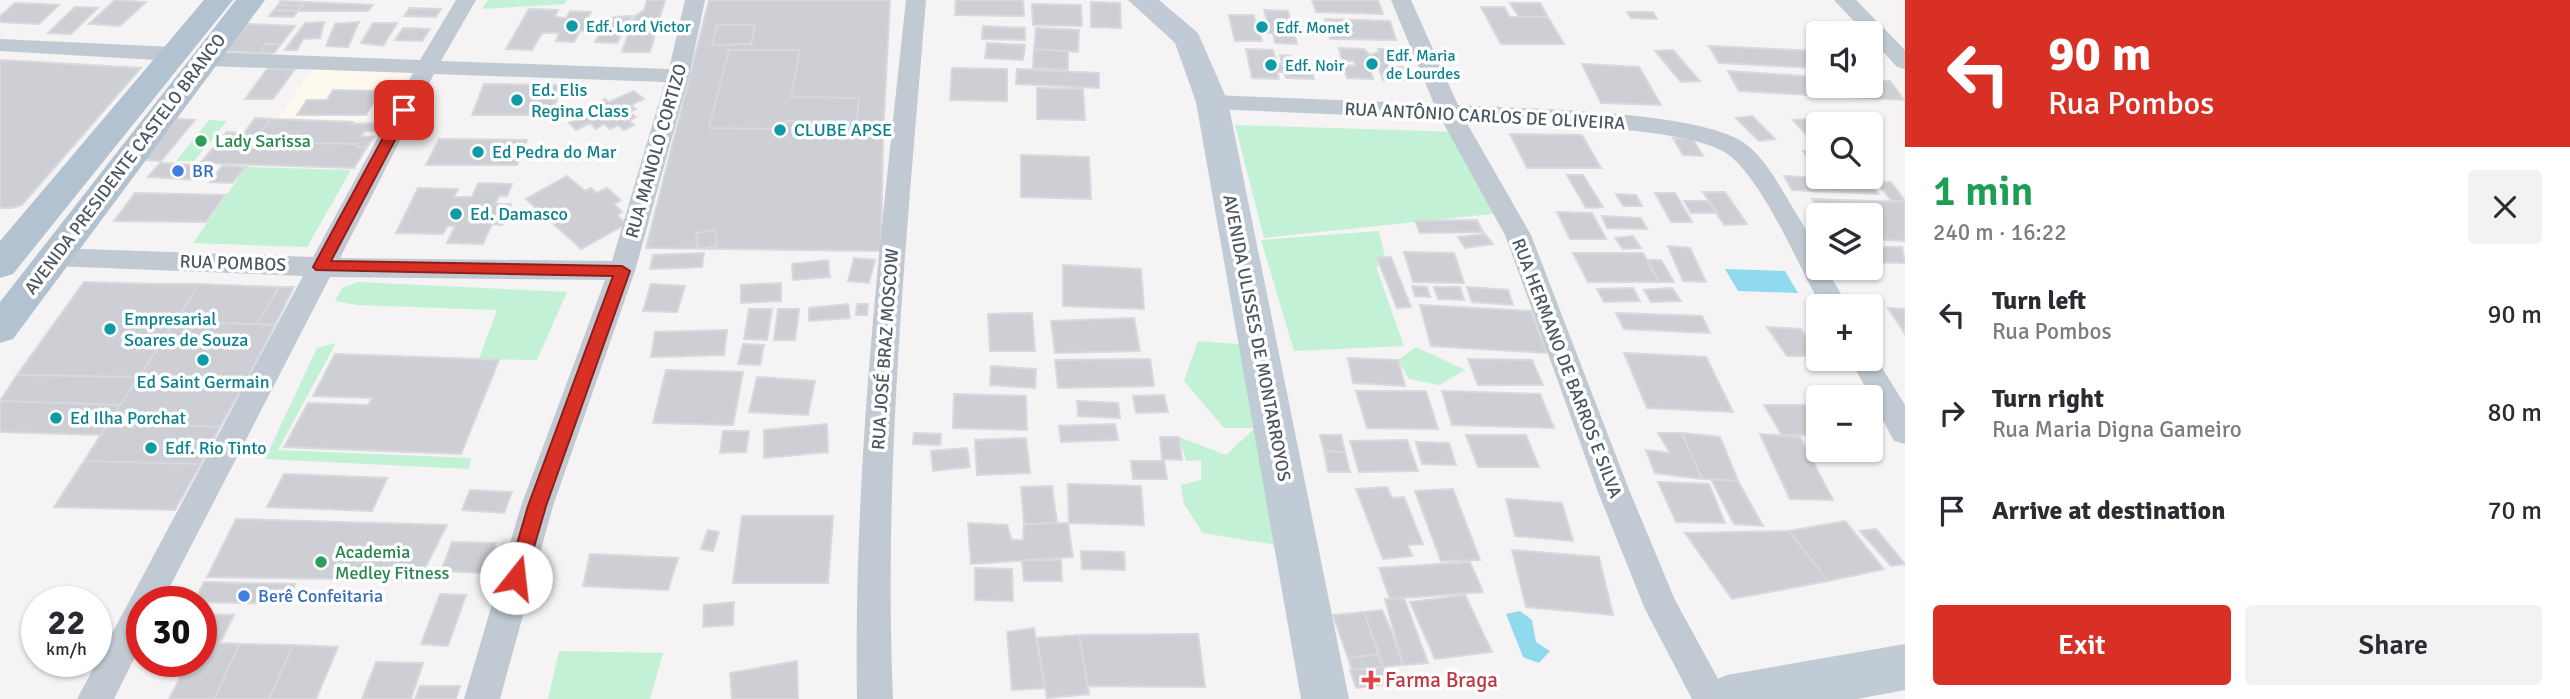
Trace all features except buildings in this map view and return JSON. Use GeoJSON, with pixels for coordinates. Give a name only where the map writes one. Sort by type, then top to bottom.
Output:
{"type":"FeatureCollection","features":[{"type":"Feature","properties":{"kind":"main road","name":"AVENIDA PRESIDENTE CASTELO BRANCO"},"geometry":{"type":"LineString","coordinates":[[4,256],[219,0]]}},
{"type":"Feature","properties":{"kind":"main road","name":"AVENIDA PRESIDENTE CASTELO BRANCO"},"geometry":{"type":"LineString","coordinates":[[0,329],[251,0]]}},
{"type":"Feature","properties":{"kind":"main road","name":"AVENIDA ULISSES DE MONTARROYOS"},"geometry":{"type":"LineString","coordinates":[[1142,0],[1188,39],[1212,102],[1325,699]]}},
{"type":"Feature","properties":{"kind":"main road"},"geometry":{"type":"LineString","coordinates":[[112,126],[151,128]]}},
{"type":"Feature","properties":{"kind":"main road"},"geometry":{"type":"LineString","coordinates":[[1727,699],[1905,667]]}},
{"type":"Feature","properties":{"kind":"street"},"geometry":{"type":"LineString","coordinates":[[153,586],[428,65],[466,0]]}},
{"type":"Feature","properties":{"kind":"street","name":"RUA MANOLO CORTIZO"},"geometry":{"type":"LineString","coordinates":[[482,699],[537,506],[622,271],[678,76],[695,0]]}},
{"type":"Feature","properties":{"kind":"street","name":"RUA JOSÉ BRAZ MOSCOW"},"geometry":{"type":"LineString","coordinates":[[875,699],[870,608],[878,432],[916,0]]}},
{"type":"Feature","properties":{"kind":"street","name":"RUA HERMANO DE BARROS E SILVA"},"geometry":{"type":"LineString","coordinates":[[1401,0],[1450,112],[1518,235],[1646,570],[1662,608],[1711,699]]}},
{"type":"Feature","properties":{"kind":"street"},"geometry":{"type":"LineString","coordinates":[[1844,0],[1905,62]]}},
{"type":"Feature","properties":{"kind":"street"},"geometry":{"type":"LineString","coordinates":[[0,45],[174,54]]}},
{"type":"Feature","properties":{"kind":"street"},"geometry":{"type":"LineString","coordinates":[[206,59],[678,76]]}},
{"type":"Feature","properties":{"kind":"street","name":"RUA ANTÔNIO CARLOS DE OLIVEIRA"},"geometry":{"type":"LineString","coordinates":[[1212,102],[1450,112],[1667,127],[1699,132],[1724,142],[1750,160],[1827,294]]}},
{"type":"Feature","properties":{"kind":"street","name":"RUA POMBOS"},"geometry":{"type":"LineString","coordinates":[[54,257],[321,267],[622,271]]}},
{"type":"Feature","properties":{"kind":"street"},"geometry":{"type":"LineString","coordinates":[[1871,371],[1905,432]]}},
{"type":"Feature","properties":{"kind":"street"},"geometry":{"type":"LineString","coordinates":[[95,699],[126,639]]}},
{"type":"Feature","properties":{"kind":"shaded area"},"geometry":{"type":"Polygon","coordinates":[[[314,66],[413,68],[382,120],[278,119],[314,66]]]}},
{"type":"Feature","properties":{"kind":"green space"},"geometry":{"type":"Polygon","coordinates":[[[488,0],[567,0],[564,4],[482,9],[488,0]]]}},
{"type":"Feature","properties":{"kind":"green space","name":"Lady Sarissa"},"geometry":{"type":"Polygon","coordinates":[[[209,120],[227,121],[194,161],[176,161],[209,120]]]}},
{"type":"Feature","properties":{"kind":"green space"},"geometry":{"type":"Polygon","coordinates":[[[1235,125],[1457,132],[1501,213],[1264,238],[1235,125]]]}},
{"type":"Feature","properties":{"kind":"green space"},"geometry":{"type":"Polygon","coordinates":[[[246,167],[351,170],[307,247],[193,243],[246,167]]]}},
{"type":"Feature","properties":{"kind":"green space"},"geometry":{"type":"Polygon","coordinates":[[[1379,231],[1386,261],[1376,267],[1404,346],[1294,351],[1261,240],[1379,231]]]}},
{"type":"Feature","properties":{"kind":"green space"},"geometry":{"type":"Polygon","coordinates":[[[358,282],[567,292],[537,360],[479,359],[497,310],[357,305],[335,301],[342,288],[358,282]]]}},
{"type":"Feature","properties":{"kind":"green space"},"geometry":{"type":"Polygon","coordinates":[[[1198,341],[1251,345],[1288,547],[1203,533],[1184,504],[1181,485],[1201,480],[1201,460],[1186,461],[1179,437],[1226,455],[1255,428],[1224,428],[1184,381],[1198,341]]]}},
{"type":"Feature","properties":{"kind":"green space"},"geometry":{"type":"Polygon","coordinates":[[[336,343],[278,450],[471,458],[469,469],[265,459],[317,348],[336,343]]]}},
{"type":"Feature","properties":{"kind":"green space"},"geometry":{"type":"Polygon","coordinates":[[[1416,347],[1465,370],[1439,385],[1409,379],[1398,360],[1416,347]]]}},
{"type":"Feature","properties":{"kind":"green space"},"geometry":{"type":"Polygon","coordinates":[[[559,651],[663,653],[650,699],[548,699],[559,651]]]}},
{"type":"Feature","properties":{"kind":"water"},"geometry":{"type":"Polygon","coordinates":[[[1725,269],[1785,271],[1798,293],[1738,291],[1725,269]]]}},
{"type":"Feature","properties":{"kind":"water"},"geometry":{"type":"Polygon","coordinates":[[[1520,611],[1532,620],[1536,642],[1550,651],[1539,663],[1523,657],[1506,614],[1520,611]]]}},
{"type":"Feature","properties":{"kind":"place","name":"Edf. Lord Victor"},"geometry":{"type":"Point","coordinates":[572,26]}},
{"type":"Feature","properties":{"kind":"place","name":"Edf. Monet"},"geometry":{"type":"Point","coordinates":[1262,27]}},
{"type":"Feature","properties":{"kind":"place","name":"Edf. Maria de Lourdes"},"geometry":{"type":"Point","coordinates":[1372,64]}},
{"type":"Feature","properties":{"kind":"place","name":"Edf. Noir"},"geometry":{"type":"Point","coordinates":[1271,65]}},
{"type":"Feature","properties":{"kind":"place","name":"Ed. Elis Regina Class"},"geometry":{"type":"Point","coordinates":[517,100]}},
{"type":"Feature","properties":{"kind":"place","name":"CLUBE APSE"},"geometry":{"type":"Point","coordinates":[780,130]}},
{"type":"Feature","properties":{"kind":"place","name":"Lady Sarissa"},"geometry":{"type":"Point","coordinates":[201,141]}},
{"type":"Feature","properties":{"kind":"place","name":"Ed Pedra do Mar"},"geometry":{"type":"Point","coordinates":[478,152]}},
{"type":"Feature","properties":{"kind":"place","name":"BR"},"geometry":{"type":"Point","coordinates":[178,171]}},
{"type":"Feature","properties":{"kind":"place","name":"Ed. Damasco"},"geometry":{"type":"Point","coordinates":[456,214]}},
{"type":"Feature","properties":{"kind":"place","name":"Empresarial Soares de Souza"},"geometry":{"type":"Point","coordinates":[110,329]}},
{"type":"Feature","properties":{"kind":"place","name":"Ed Saint Germain"},"geometry":{"type":"Point","coordinates":[203,360]}},
{"type":"Feature","properties":{"kind":"place","name":"Ed Ilha Porchat"},"geometry":{"type":"Point","coordinates":[56,418]}},
{"type":"Feature","properties":{"kind":"place","name":"Edf. Rio Tinto"},"geometry":{"type":"Point","coordinates":[151,448]}},
{"type":"Feature","properties":{"kind":"place","name":"Academia Medley Fitness"},"geometry":{"type":"Point","coordinates":[321,562]}},
{"type":"Feature","properties":{"kind":"place","name":"Berê Confeitaria"},"geometry":{"type":"Point","coordinates":[244,596]}},
{"type":"Feature","properties":{"kind":"place","name":"Farma Braga"},"geometry":{"type":"Point","coordinates":[1371,680]}},
{"type":"Feature","properties":{"kind":"route"},"geometry":{"type":"LineString","coordinates":[[404,110],[321,267],[622,271],[537,506],[516,578]]}}]}
